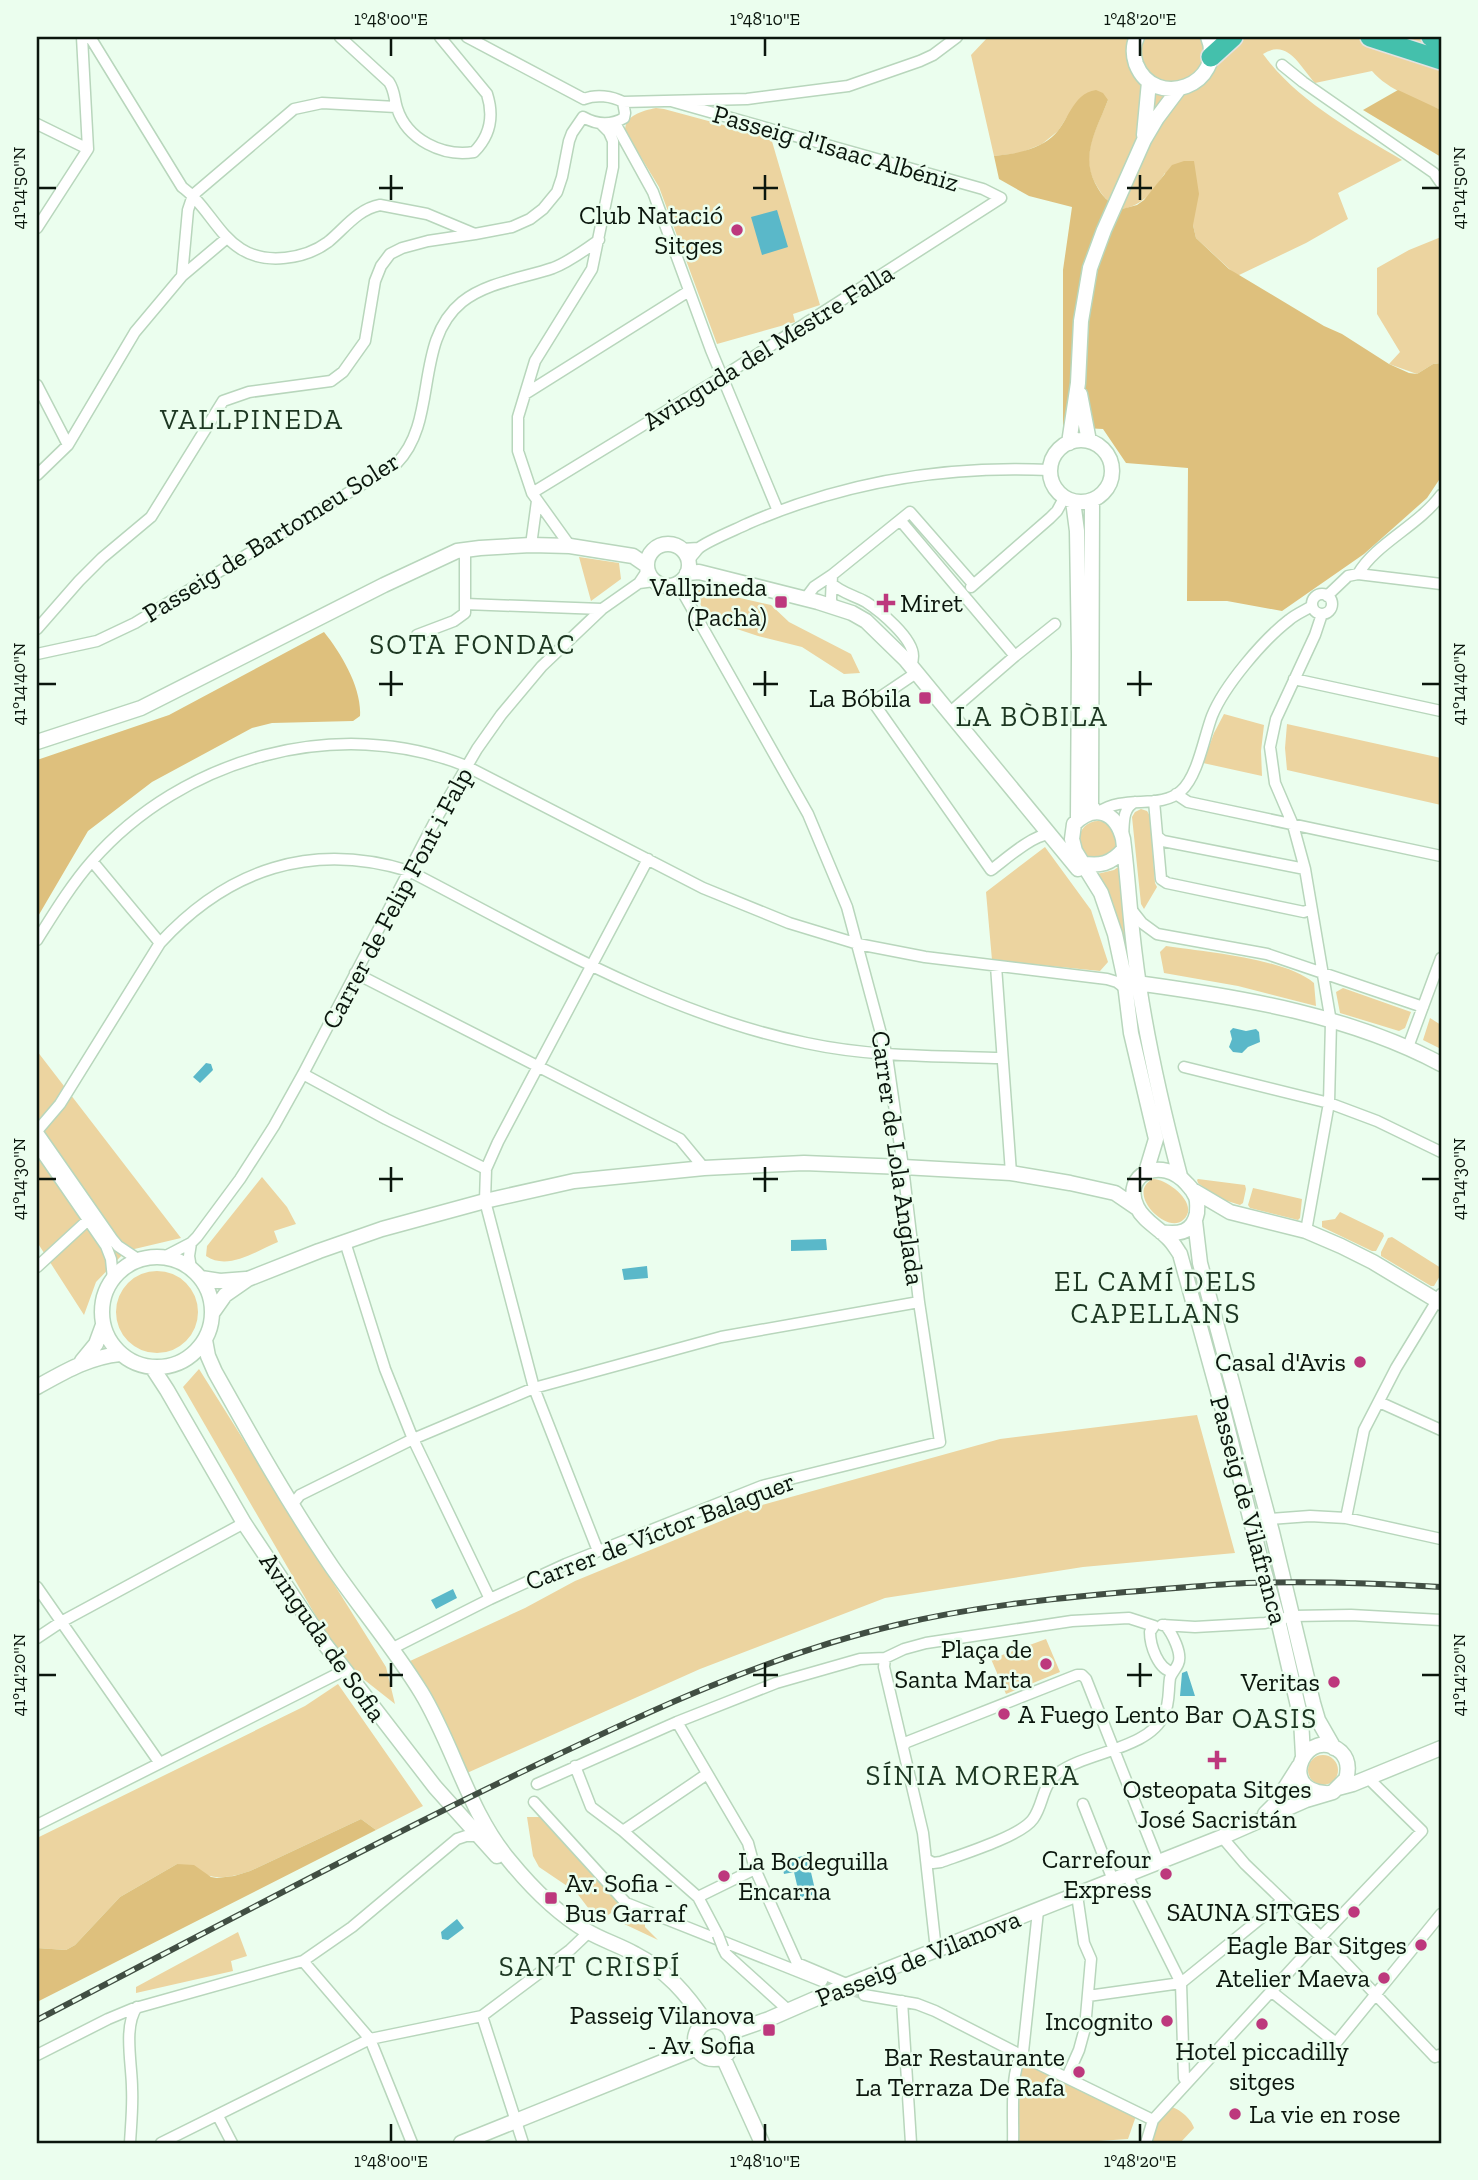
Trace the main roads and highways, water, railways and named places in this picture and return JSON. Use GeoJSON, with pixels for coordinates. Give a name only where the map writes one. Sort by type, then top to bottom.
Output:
{"type":"FeatureCollection","features":[{"type":"Feature","properties":{"kind":"highway"},"geometry":{"type":"LineString","coordinates":[[1211,57],[1233,37]]}},
{"type":"Feature","properties":{"kind":"highway"},"geometry":{"type":"LineString","coordinates":[[1370,37],[1441,60]]}},
{"type":"Feature","properties":{"kind":"highway"},"geometry":{"type":"LineString","coordinates":[[1431,37],[1441,42]]}},
{"type":"Feature","properties":{"kind":"water"},"geometry":{"type":"Polygon","coordinates":[[[777,210],[788,247],[762,255],[751,217],[777,210]]]}},
{"type":"Feature","properties":{"kind":"water"},"geometry":{"type":"Polygon","coordinates":[[[1233,1028],[1246,1031],[1256,1029],[1260,1042],[1242,1053],[1233,1052],[1229,1047],[1232,1039],[1230,1031],[1233,1028]]]}},
{"type":"Feature","properties":{"kind":"water"},"geometry":{"type":"Polygon","coordinates":[[[206,1063],[211,1064],[213,1070],[200,1083],[193,1077],[206,1063]]]}},
{"type":"Feature","properties":{"kind":"water"},"geometry":{"type":"Polygon","coordinates":[[[826,1239],[827,1250],[791,1251],[791,1240],[826,1239]]]}},
{"type":"Feature","properties":{"kind":"water"},"geometry":{"type":"Polygon","coordinates":[[[647,1266],[648,1278],[624,1280],[622,1269],[647,1266]]]}},
{"type":"Feature","properties":{"kind":"water"},"geometry":{"type":"Polygon","coordinates":[[[453,1589],[457,1598],[436,1609],[431,1600],[453,1589]]]}},
{"type":"Feature","properties":{"kind":"water"},"geometry":{"type":"Polygon","coordinates":[[[1187,1671],[1195,1696],[1180,1696],[1182,1673],[1187,1671]]]}},
{"type":"Feature","properties":{"kind":"water"},"geometry":{"type":"Polygon","coordinates":[[[807,1855],[816,1894],[800,1898],[794,1872],[784,1874],[781,1861],[807,1855]]]}},
{"type":"Feature","properties":{"kind":"water"},"geometry":{"type":"Polygon","coordinates":[[[457,1919],[464,1928],[448,1940],[442,1939],[441,1932],[457,1919]]]}},
{"type":"Feature","properties":{"kind":"tunnel"},"geometry":{"type":"LineString","coordinates":[[822,1981],[864,1995]]}},
{"type":"Feature","properties":{"kind":"railway"},"geometry":{"type":"LineString","coordinates":[[37,2020],[345,1860],[576,1746],[710,1686],[849,1637],[981,1608],[1126,1592],[1270,1582],[1441,1587]]}},
{"type":"Feature","properties":{"kind":"place","name":"Club Natació Sitges"},"geometry":{"type":"Point","coordinates":[737,230]}},
{"type":"Feature","properties":{"kind":"place","name":"Vallpineda (Pachà)"},"geometry":{"type":"Point","coordinates":[781,602]}},
{"type":"Feature","properties":{"kind":"place","name":"Miret"},"geometry":{"type":"Point","coordinates":[886,603]}},
{"type":"Feature","properties":{"kind":"place","name":"La Bóbila"},"geometry":{"type":"Point","coordinates":[925,698]}},
{"type":"Feature","properties":{"kind":"place","name":"Casal d'Avis"},"geometry":{"type":"Point","coordinates":[1360,1362]}},
{"type":"Feature","properties":{"kind":"place","name":"Plaça de Santa Marta"},"geometry":{"type":"Point","coordinates":[1046,1664]}},
{"type":"Feature","properties":{"kind":"place","name":"Veritas"},"geometry":{"type":"Point","coordinates":[1334,1682]}},
{"type":"Feature","properties":{"kind":"place","name":"A Fuego Lento Bar"},"geometry":{"type":"Point","coordinates":[1004,1714]}},
{"type":"Feature","properties":{"kind":"place","name":"Osteopata Sitges José Sacristán"},"geometry":{"type":"Point","coordinates":[1217,1760]}},
{"type":"Feature","properties":{"kind":"place","name":"Carrefour Express"},"geometry":{"type":"Point","coordinates":[1166,1874]}},
{"type":"Feature","properties":{"kind":"place","name":"La Bodeguilla Encarna"},"geometry":{"type":"Point","coordinates":[724,1876]}},
{"type":"Feature","properties":{"kind":"place","name":"Av. Sofia - Bus Garraf"},"geometry":{"type":"Point","coordinates":[551,1898]}},
{"type":"Feature","properties":{"kind":"place","name":"SAUNA SITGES"},"geometry":{"type":"Point","coordinates":[1354,1912]}},
{"type":"Feature","properties":{"kind":"place","name":"Eagle Bar Sitges"},"geometry":{"type":"Point","coordinates":[1421,1945]}},
{"type":"Feature","properties":{"kind":"place","name":"Atelier Maeva"},"geometry":{"type":"Point","coordinates":[1384,1978]}},
{"type":"Feature","properties":{"kind":"place","name":"Incognito"},"geometry":{"type":"Point","coordinates":[1167,2021]}},
{"type":"Feature","properties":{"kind":"place","name":"Hotel piccadilly sitges"},"geometry":{"type":"Point","coordinates":[1262,2024]}},
{"type":"Feature","properties":{"kind":"place","name":"Passeig Vilanova - Av. Sofia"},"geometry":{"type":"Point","coordinates":[769,2030]}},
{"type":"Feature","properties":{"kind":"place","name":"Bar Restaurante La Terraza De Rafa"},"geometry":{"type":"Point","coordinates":[1079,2072]}},
{"type":"Feature","properties":{"kind":"place","name":"La vie en rose"},"geometry":{"type":"Point","coordinates":[1235,2114]}},
{"type":"Feature","properties":{"kind":"district","name":"VALLPINEDA"},"geometry":{"type":"Point","coordinates":[252,419]}},
{"type":"Feature","properties":{"kind":"district","name":"SOTA FONDAC"},"geometry":{"type":"Point","coordinates":[473,644]}},
{"type":"Feature","properties":{"kind":"district","name":"LA BÒBILA"},"geometry":{"type":"Point","coordinates":[1032,716]}},
{"type":"Feature","properties":{"kind":"district","name":"EL CAMÍ DELS CAPELLANS"},"geometry":{"type":"Point","coordinates":[1156,1297]}},
{"type":"Feature","properties":{"kind":"district","name":"OASIS"},"geometry":{"type":"Point","coordinates":[1275,1718]}},
{"type":"Feature","properties":{"kind":"district","name":"SÍNIA MORERA"},"geometry":{"type":"Point","coordinates":[973,1775]}},
{"type":"Feature","properties":{"kind":"district","name":"SANT CRISPÍ"},"geometry":{"type":"Point","coordinates":[590,1966]}}]}
